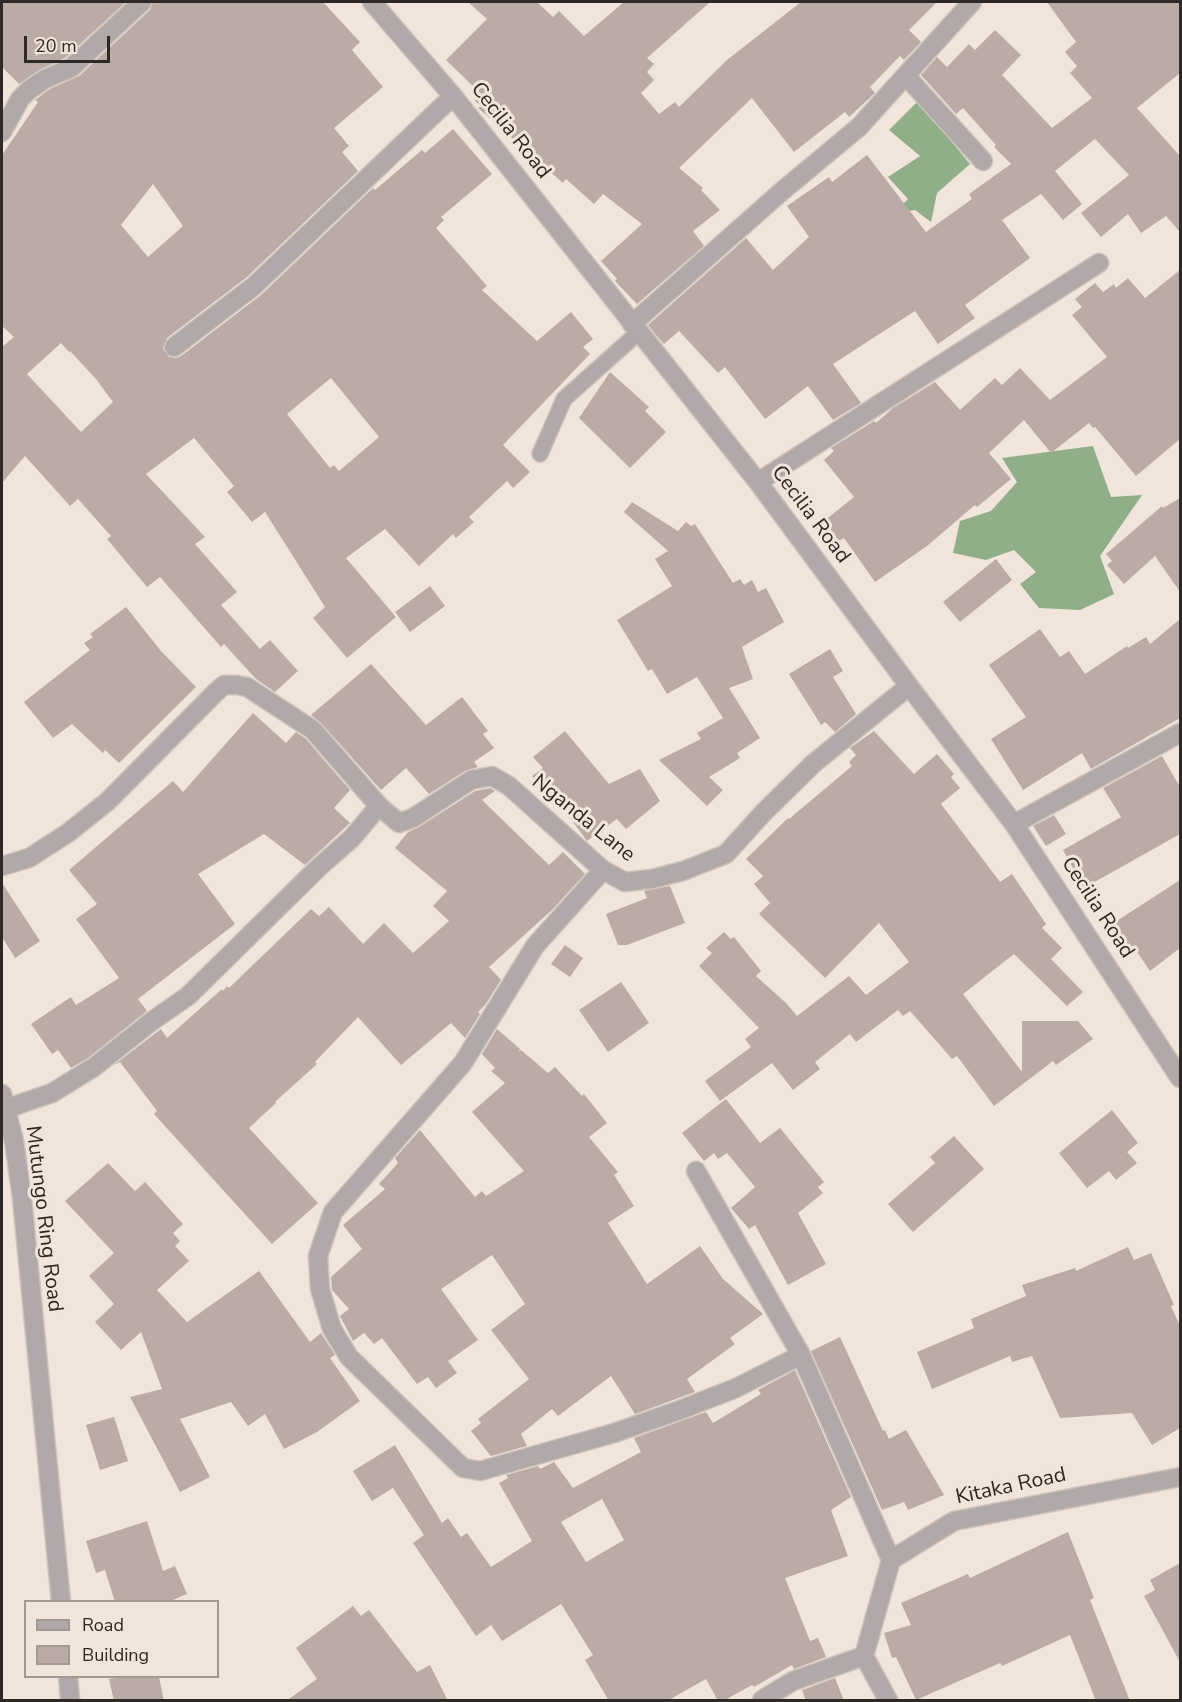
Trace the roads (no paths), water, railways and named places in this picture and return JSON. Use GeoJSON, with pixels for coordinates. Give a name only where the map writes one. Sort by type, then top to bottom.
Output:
{"type":"FeatureCollection","features":[{"type":"Feature","properties":{"kind":"street"},"geometry":{"type":"LineString","coordinates":[[2,132],[20,99],[29,90],[45,79],[71,68],[142,2]]}},
{"type":"Feature","properties":{"kind":"street","name":"Cecilia Road"},"geometry":{"type":"LineString","coordinates":[[372,2],[453,96],[758,482],[1014,824],[1180,1075]]}},
{"type":"Feature","properties":{"kind":"street"},"geometry":{"type":"LineString","coordinates":[[635,328],[781,192],[859,127],[972,2]]}},
{"type":"Feature","properties":{"kind":"street"},"geometry":{"type":"LineString","coordinates":[[906,76],[983,161]]}},
{"type":"Feature","properties":{"kind":"street"},"geometry":{"type":"LineString","coordinates":[[174,347],[254,286],[453,96]]}},
{"type":"Feature","properties":{"kind":"street"},"geometry":{"type":"LineString","coordinates":[[758,482],[1099,262]]}},
{"type":"Feature","properties":{"kind":"street","name":"Nganda Lane"},"geometry":{"type":"LineString","coordinates":[[2,866],[29,858],[68,833],[108,801],[215,693],[224,685],[229,685],[246,687],[313,730],[379,806],[399,823],[413,818],[471,780],[492,776],[509,786],[603,870],[626,882],[683,871],[726,854],[764,812],[814,763],[909,686]]}},
{"type":"Feature","properties":{"kind":"street"},"geometry":{"type":"LineString","coordinates":[[1014,824],[1180,733]]}},
{"type":"Feature","properties":{"kind":"street"},"geometry":{"type":"LineString","coordinates":[[3,1101],[52,1094],[93,1067],[188,996],[319,867],[352,838],[379,806]]}},
{"type":"Feature","properties":{"kind":"street"},"geometry":{"type":"LineString","coordinates":[[603,870],[535,946],[463,1063],[333,1212],[318,1256],[320,1288],[332,1329],[350,1357],[463,1468],[480,1471],[614,1433],[680,1410],[736,1388],[801,1355]]}},
{"type":"Feature","properties":{"kind":"street","name":"Mutungo Ring Road"},"geometry":{"type":"LineString","coordinates":[[3,1101],[14,1141],[22,1198],[61,1600]]}},
{"type":"Feature","properties":{"kind":"street"},"geometry":{"type":"LineString","coordinates":[[696,1171],[801,1355],[891,1560],[864,1656],[888,1701]]}},
{"type":"Feature","properties":{"kind":"street","name":"Kitaka Road"},"geometry":{"type":"LineString","coordinates":[[891,1560],[954,1521],[1180,1477]]}},
{"type":"Feature","properties":{"kind":"street"},"geometry":{"type":"LineString","coordinates":[[762,1701],[793,1682],[864,1656]]}},
{"type":"Feature","properties":{"kind":"street"},"geometry":{"type":"LineString","coordinates":[[68,1678],[70,1701]]}},
{"type":"Feature","properties":{"kind":"lane"},"geometry":{"type":"LineString","coordinates":[[540,454],[564,399],[635,328]]}}]}
